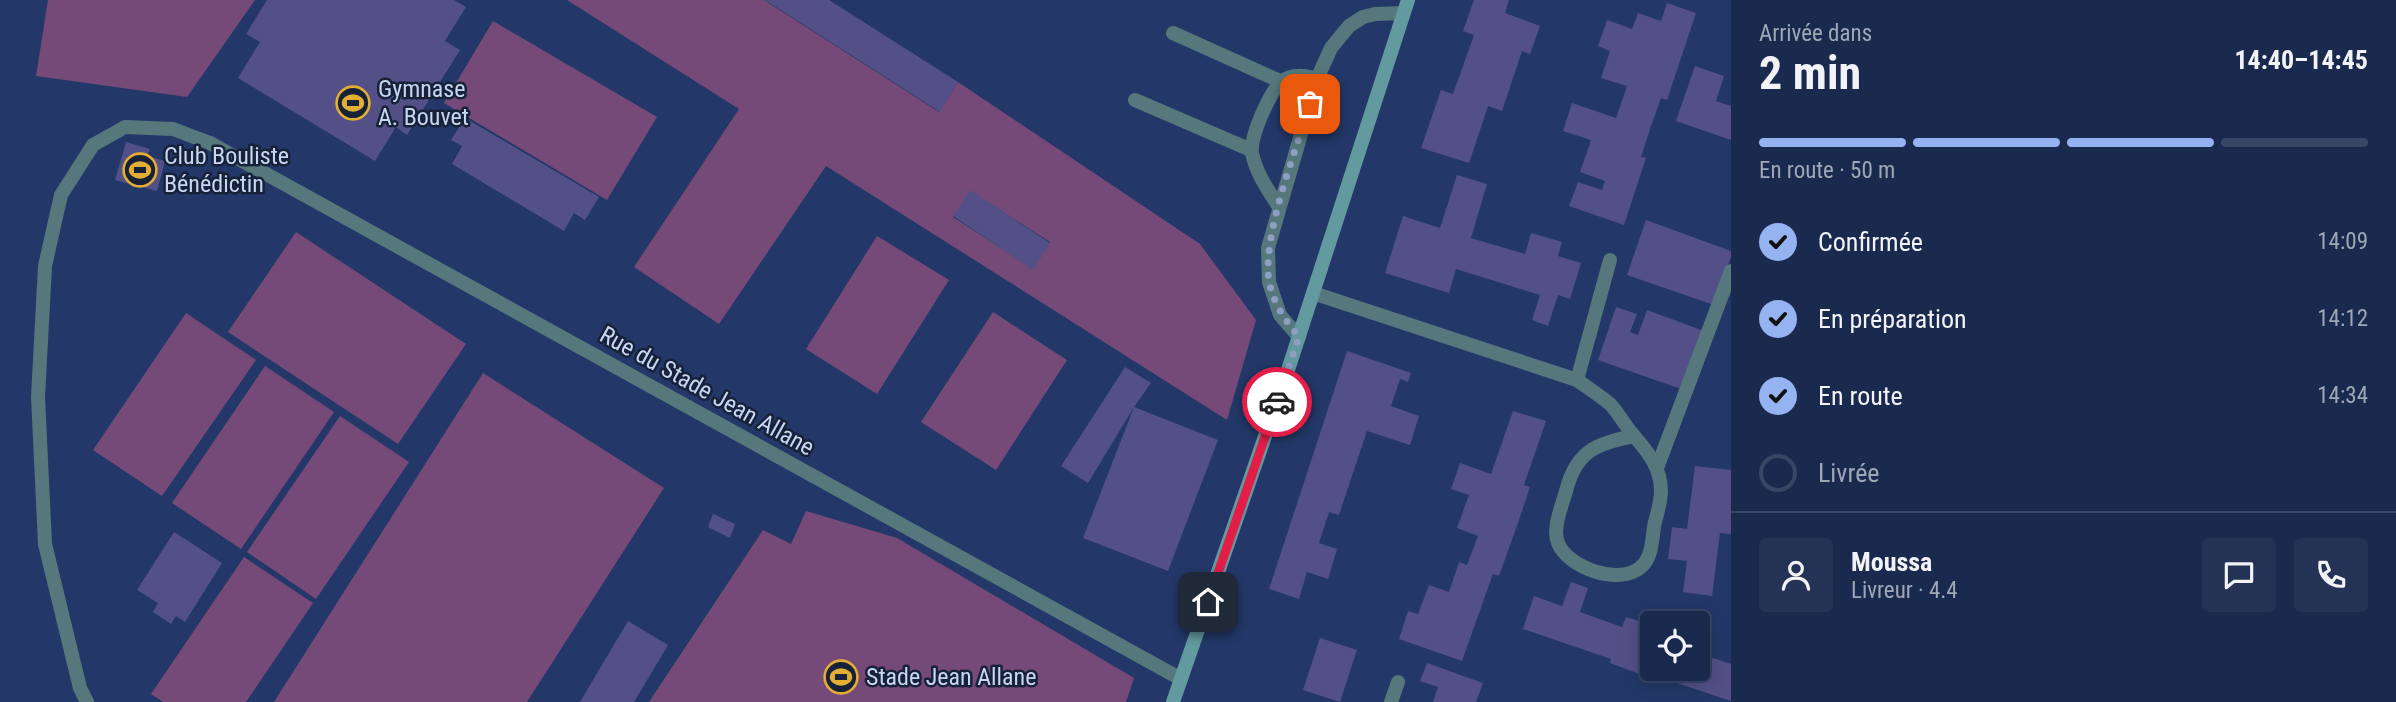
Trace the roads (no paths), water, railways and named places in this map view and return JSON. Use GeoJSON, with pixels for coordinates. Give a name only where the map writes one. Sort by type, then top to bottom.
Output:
{"type":"FeatureCollection","features":[{"type":"Feature","properties":{"kind":"main road"},"geometry":{"type":"LineString","coordinates":[[1173,702],[1299,337],[1406,6]]}},
{"type":"Feature","properties":{"kind":"street"},"geometry":{"type":"LineString","coordinates":[[1299,337],[1280,315],[1269,282],[1268,248],[1317,79],[1331,48],[1349,26],[1363,17],[1406,6]]}},
{"type":"Feature","properties":{"kind":"street"},"geometry":{"type":"LineString","coordinates":[[1173,33],[1282,82]]}},
{"type":"Feature","properties":{"kind":"street"},"geometry":{"type":"LineString","coordinates":[[1279,206],[1259,176],[1251,150],[1260,116],[1282,82],[1302,74],[1317,79]]}},
{"type":"Feature","properties":{"kind":"street"},"geometry":{"type":"LineString","coordinates":[[1135,100],[1251,150]]}},
{"type":"Feature","properties":{"kind":"street","name":"Rue du Stade Jean Allane"},"geometry":{"type":"LineString","coordinates":[[87,702],[80,688],[45,544],[38,397],[45,267],[61,195],[93,145],[125,127],[173,129],[210,143],[1181,679]]}},
{"type":"Feature","properties":{"kind":"street"},"geometry":{"type":"LineString","coordinates":[[1577,380],[1610,260]]}},
{"type":"Feature","properties":{"kind":"street"},"geometry":{"type":"LineString","coordinates":[[1657,468],[1731,271]]}},
{"type":"Feature","properties":{"kind":"street"},"geometry":{"type":"LineString","coordinates":[[1313,293],[1577,380],[1611,405],[1647,450],[1657,468],[1661,491],[1649,554],[1641,567],[1625,574],[1611,575],[1581,565],[1567,555],[1558,542],[1556,529],[1570,475],[1583,456],[1604,441],[1634,436]]}},
{"type":"Feature","properties":{"kind":"street"},"geometry":{"type":"LineString","coordinates":[[1391,702],[1398,682]]}},
{"type":"Feature","properties":{"kind":"place","name":"Gymnase A. Bouvet"},"geometry":{"type":"Point","coordinates":[353,103]}},
{"type":"Feature","properties":{"kind":"place","name":"Club Bouliste Bénédictin"},"geometry":{"type":"Point","coordinates":[140,170]}},
{"type":"Feature","properties":{"kind":"place","name":"Stade Jean Allane"},"geometry":{"type":"Point","coordinates":[841,677]}}]}
